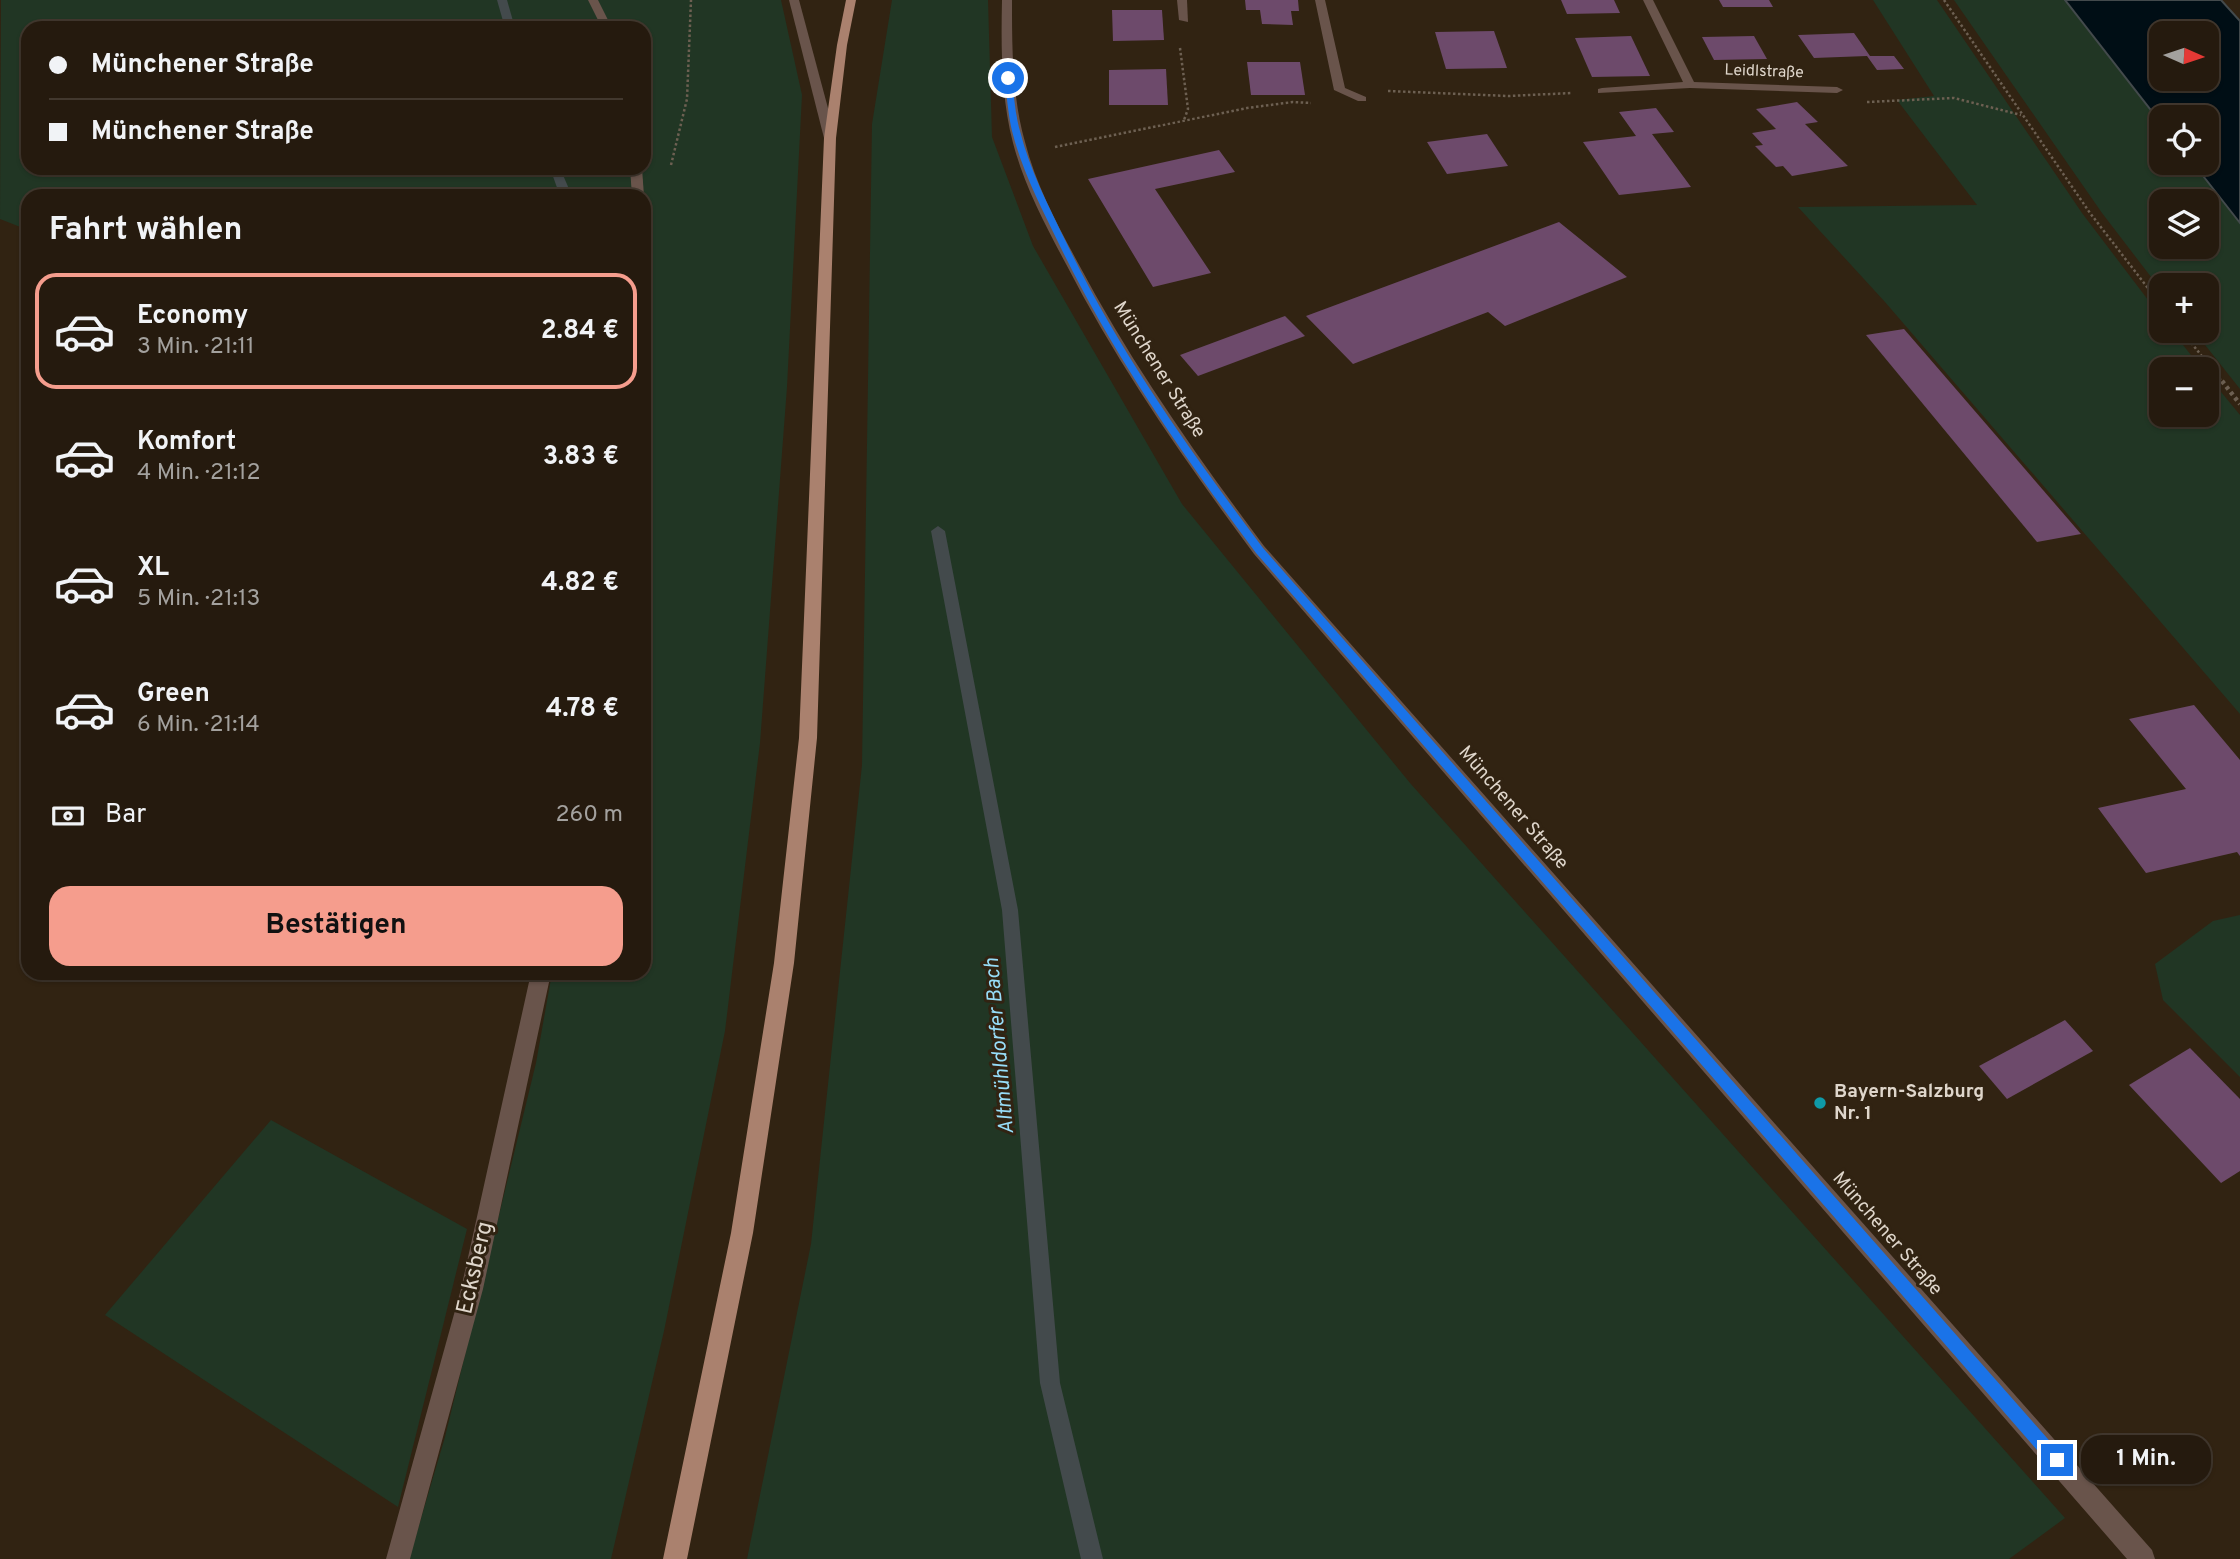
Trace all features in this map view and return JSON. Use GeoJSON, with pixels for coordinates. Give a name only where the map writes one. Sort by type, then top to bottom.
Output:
{"type":"FeatureCollection","features":[{"type":"Feature","properties":{"kind":"main road"},"geometry":{"type":"LineString","coordinates":[[675,1559],[743,1233],[784,963],[808,738],[830,138],[842,45],[851,0]]}},
{"type":"Feature","properties":{"kind":"street"},"geometry":{"type":"LineString","coordinates":[[593,0],[604,21]]}},
{"type":"Feature","properties":{"kind":"street"},"geometry":{"type":"LineString","coordinates":[[794,0],[830,138]]}},
{"type":"Feature","properties":{"kind":"street","name":"Münchener Straße"},"geometry":{"type":"LineString","coordinates":[[1007,0],[1008,78],[1016,130],[1032,180],[1055,230],[1123,357],[1183,448],[1259,550],[2143,1559]]}},
{"type":"Feature","properties":{"kind":"street"},"geometry":{"type":"LineString","coordinates":[[1182,0],[1184,20]]}},
{"type":"Feature","properties":{"kind":"street"},"geometry":{"type":"LineString","coordinates":[[1320,0],[1340,90],[1362,99]]}},
{"type":"Feature","properties":{"kind":"street"},"geometry":{"type":"LineString","coordinates":[[1648,0],[1690,85]]}},
{"type":"Feature","properties":{"kind":"street","name":"Leidlstraße"},"geometry":{"type":"LineString","coordinates":[[1602,91],[1690,85],[1837,90]]}},
{"type":"Feature","properties":{"kind":"street","name":"Ecksberg"},"geometry":{"type":"LineString","coordinates":[[398,1559],[472,1289],[539,980]]}},
{"type":"Feature","properties":{"kind":"path"},"geometry":{"type":"LineString","coordinates":[[671,166],[687,99],[691,0]]}},
{"type":"Feature","properties":{"kind":"path"},"geometry":{"type":"LineString","coordinates":[[1944,0],[2090,213],[2149,289]]}},
{"type":"Feature","properties":{"kind":"path"},"geometry":{"type":"LineString","coordinates":[[1184,20],[1179,37],[1188,109],[1184,120]]}},
{"type":"Feature","properties":{"kind":"path"},"geometry":{"type":"LineString","coordinates":[[1023,153],[1184,120],[1293,102],[1334,104],[1393,89],[1508,96],[1602,91]]}},
{"type":"Feature","properties":{"kind":"path"},"geometry":{"type":"LineString","coordinates":[[1837,90],[1865,102],[1954,98],[2023,115]]}},
{"type":"Feature","properties":{"kind":"path"},"geometry":{"type":"LineString","coordinates":[[2192,343],[2240,404]]}},
{"type":"Feature","properties":{"kind":"green space"},"geometry":{"type":"Polygon","coordinates":[[[1,0],[781,0],[802,95],[787,387],[760,743],[725,1031],[664,1331],[611,1559],[409,1559],[445,1437],[536,1063],[551,980],[651,980],[651,189],[21,189],[21,227],[0,219],[1,0]]]}},
{"type":"Feature","properties":{"kind":"green space"},"geometry":{"type":"Polygon","coordinates":[[[892,0],[988,0],[992,137],[1033,246],[1182,504],[1410,783],[2065,1518],[2009,1559],[747,1559],[811,1244],[862,765],[872,124],[892,0]]]}},
{"type":"Feature","properties":{"kind":"green space"},"geometry":{"type":"Polygon","coordinates":[[[1873,0],[1937,0],[2082,213],[2149,301],[2149,343],[2181,343],[2193,357],[2149,357],[2149,427],[2219,427],[2219,390],[2240,415],[2240,714],[1885,302],[1798,207],[1977,205],[1897,100],[1934,96],[1873,0]]]}},
{"type":"Feature","properties":{"kind":"green space"},"geometry":{"type":"Polygon","coordinates":[[[1954,0],[2065,0],[2149,108],[2149,175],[2202,175],[2213,189],[2149,189],[2149,259],[2219,259],[2219,196],[2240,223],[2240,389],[2219,363],[2219,357],[2215,357],[2204,343],[2219,343],[2219,273],[2149,274],[2102,213],[1954,0]]]}},
{"type":"Feature","properties":{"kind":"green space"},"geometry":{"type":"Polygon","coordinates":[[[2240,915],[2240,1077],[2163,1000],[2155,964],[2213,921],[2240,915]]]}},
{"type":"Feature","properties":{"kind":"green space"},"geometry":{"type":"Polygon","coordinates":[[[271,1120],[467,1229],[398,1507],[105,1315],[271,1120]]]}},
{"type":"Feature","properties":{"kind":"shaded area"},"geometry":{"type":"Polygon","coordinates":[[[2065,0],[2221,0],[2240,21],[2240,223],[2219,196],[2219,189],[2213,189],[2202,175],[2219,175],[2219,105],[2149,105],[2149,108],[2065,0]]]}},
{"type":"Feature","properties":{"kind":"building"},"geometry":{"type":"Polygon","coordinates":[[[1245,0],[1298,0],[1299,11],[1291,11],[1293,25],[1262,24],[1260,10],[1246,10],[1245,0]]]}},
{"type":"Feature","properties":{"kind":"building"},"geometry":{"type":"Polygon","coordinates":[[[1561,0],[1614,0],[1620,13],[1567,14],[1561,0]]]}},
{"type":"Feature","properties":{"kind":"building"},"geometry":{"type":"Polygon","coordinates":[[[1719,0],[1769,0],[1773,7],[1723,7],[1719,0]]]}},
{"type":"Feature","properties":{"kind":"building"},"geometry":{"type":"Polygon","coordinates":[[[1112,10],[1162,10],[1164,40],[1113,41],[1112,10]]]}},
{"type":"Feature","properties":{"kind":"building"},"geometry":{"type":"Polygon","coordinates":[[[1494,31],[1507,68],[1446,69],[1435,32],[1494,31]]]}},
{"type":"Feature","properties":{"kind":"building"},"geometry":{"type":"Polygon","coordinates":[[[1854,33],[1870,56],[1894,56],[1904,69],[1877,70],[1867,56],[1814,58],[1798,35],[1854,33]]]}},
{"type":"Feature","properties":{"kind":"building"},"geometry":{"type":"Polygon","coordinates":[[[1631,36],[1650,76],[1592,77],[1575,38],[1631,36]]]}},
{"type":"Feature","properties":{"kind":"building"},"geometry":{"type":"Polygon","coordinates":[[[1754,36],[1767,59],[1714,60],[1702,37],[1754,36]]]}},
{"type":"Feature","properties":{"kind":"building"},"geometry":{"type":"Polygon","coordinates":[[[1247,62],[1300,62],[1305,95],[1251,95],[1247,62]]]}},
{"type":"Feature","properties":{"kind":"building"},"geometry":{"type":"Polygon","coordinates":[[[1166,69],[1168,105],[1109,105],[1109,70],[1166,69]]]}},
{"type":"Feature","properties":{"kind":"building"},"geometry":{"type":"Polygon","coordinates":[[[1797,102],[1818,122],[1805,124],[1848,166],[1792,176],[1783,166],[1776,167],[1755,146],[1763,145],[1752,133],[1776,129],[1756,109],[1797,102]]]}},
{"type":"Feature","properties":{"kind":"building"},"geometry":{"type":"Polygon","coordinates":[[[1656,108],[1674,132],[1652,134],[1691,187],[1619,195],[1583,142],[1636,136],[1619,112],[1656,108]]]}},
{"type":"Feature","properties":{"kind":"building"},"geometry":{"type":"Polygon","coordinates":[[[1487,134],[1508,166],[1447,174],[1427,142],[1487,134]]]}},
{"type":"Feature","properties":{"kind":"building"},"geometry":{"type":"Polygon","coordinates":[[[1219,150],[1235,172],[1155,189],[1211,273],[1153,287],[1088,179],[1219,150]]]}},
{"type":"Feature","properties":{"kind":"building"},"geometry":{"type":"Polygon","coordinates":[[[1559,222],[1627,277],[1505,326],[1488,312],[1353,364],[1306,316],[1559,222]]]}},
{"type":"Feature","properties":{"kind":"building"},"geometry":{"type":"Polygon","coordinates":[[[1285,316],[1305,336],[1198,376],[1180,355],[1285,316]]]}},
{"type":"Feature","properties":{"kind":"building"},"geometry":{"type":"Polygon","coordinates":[[[1904,329],[2081,534],[2037,542],[1866,335],[1904,329]]]}},
{"type":"Feature","properties":{"kind":"building"},"geometry":{"type":"Polygon","coordinates":[[[2194,705],[2240,760],[2240,856],[2237,852],[2146,873],[2098,808],[2186,789],[2129,719],[2194,705]]]}},
{"type":"Feature","properties":{"kind":"building"},"geometry":{"type":"Polygon","coordinates":[[[2065,1020],[2093,1051],[2007,1099],[1979,1066],[2065,1020]]]}},
{"type":"Feature","properties":{"kind":"building"},"geometry":{"type":"Polygon","coordinates":[[[2190,1048],[2240,1099],[2240,1171],[2221,1183],[2129,1085],[2190,1048]]]}},
{"type":"Feature","properties":{"kind":"waterway","name":"Altmühldorfer Bach"},"geometry":{"type":"LineString","coordinates":[[502,0],[508,21]]}},
{"type":"Feature","properties":{"kind":"waterway","name":"Altmühldorfer Bach"},"geometry":{"type":"LineString","coordinates":[[558,175],[563,189]]}},
{"type":"Feature","properties":{"kind":"waterway","name":"Altmühldorfer Bach"},"geometry":{"type":"LineString","coordinates":[[938,531],[1010,910],[1050,1383],[1092,1559]]}},
{"type":"Feature","properties":{"kind":"place","name":"Bayern-Salzburg Nr. 1"},"geometry":{"type":"Point","coordinates":[1820,1103]}},
{"type":"Feature","properties":{"kind":"route"},"geometry":{"type":"LineString","coordinates":[[1008,78],[1016,130],[1032,180],[1091,302],[1129,368],[1183,448],[1259,550],[2057,1460]]}}]}
